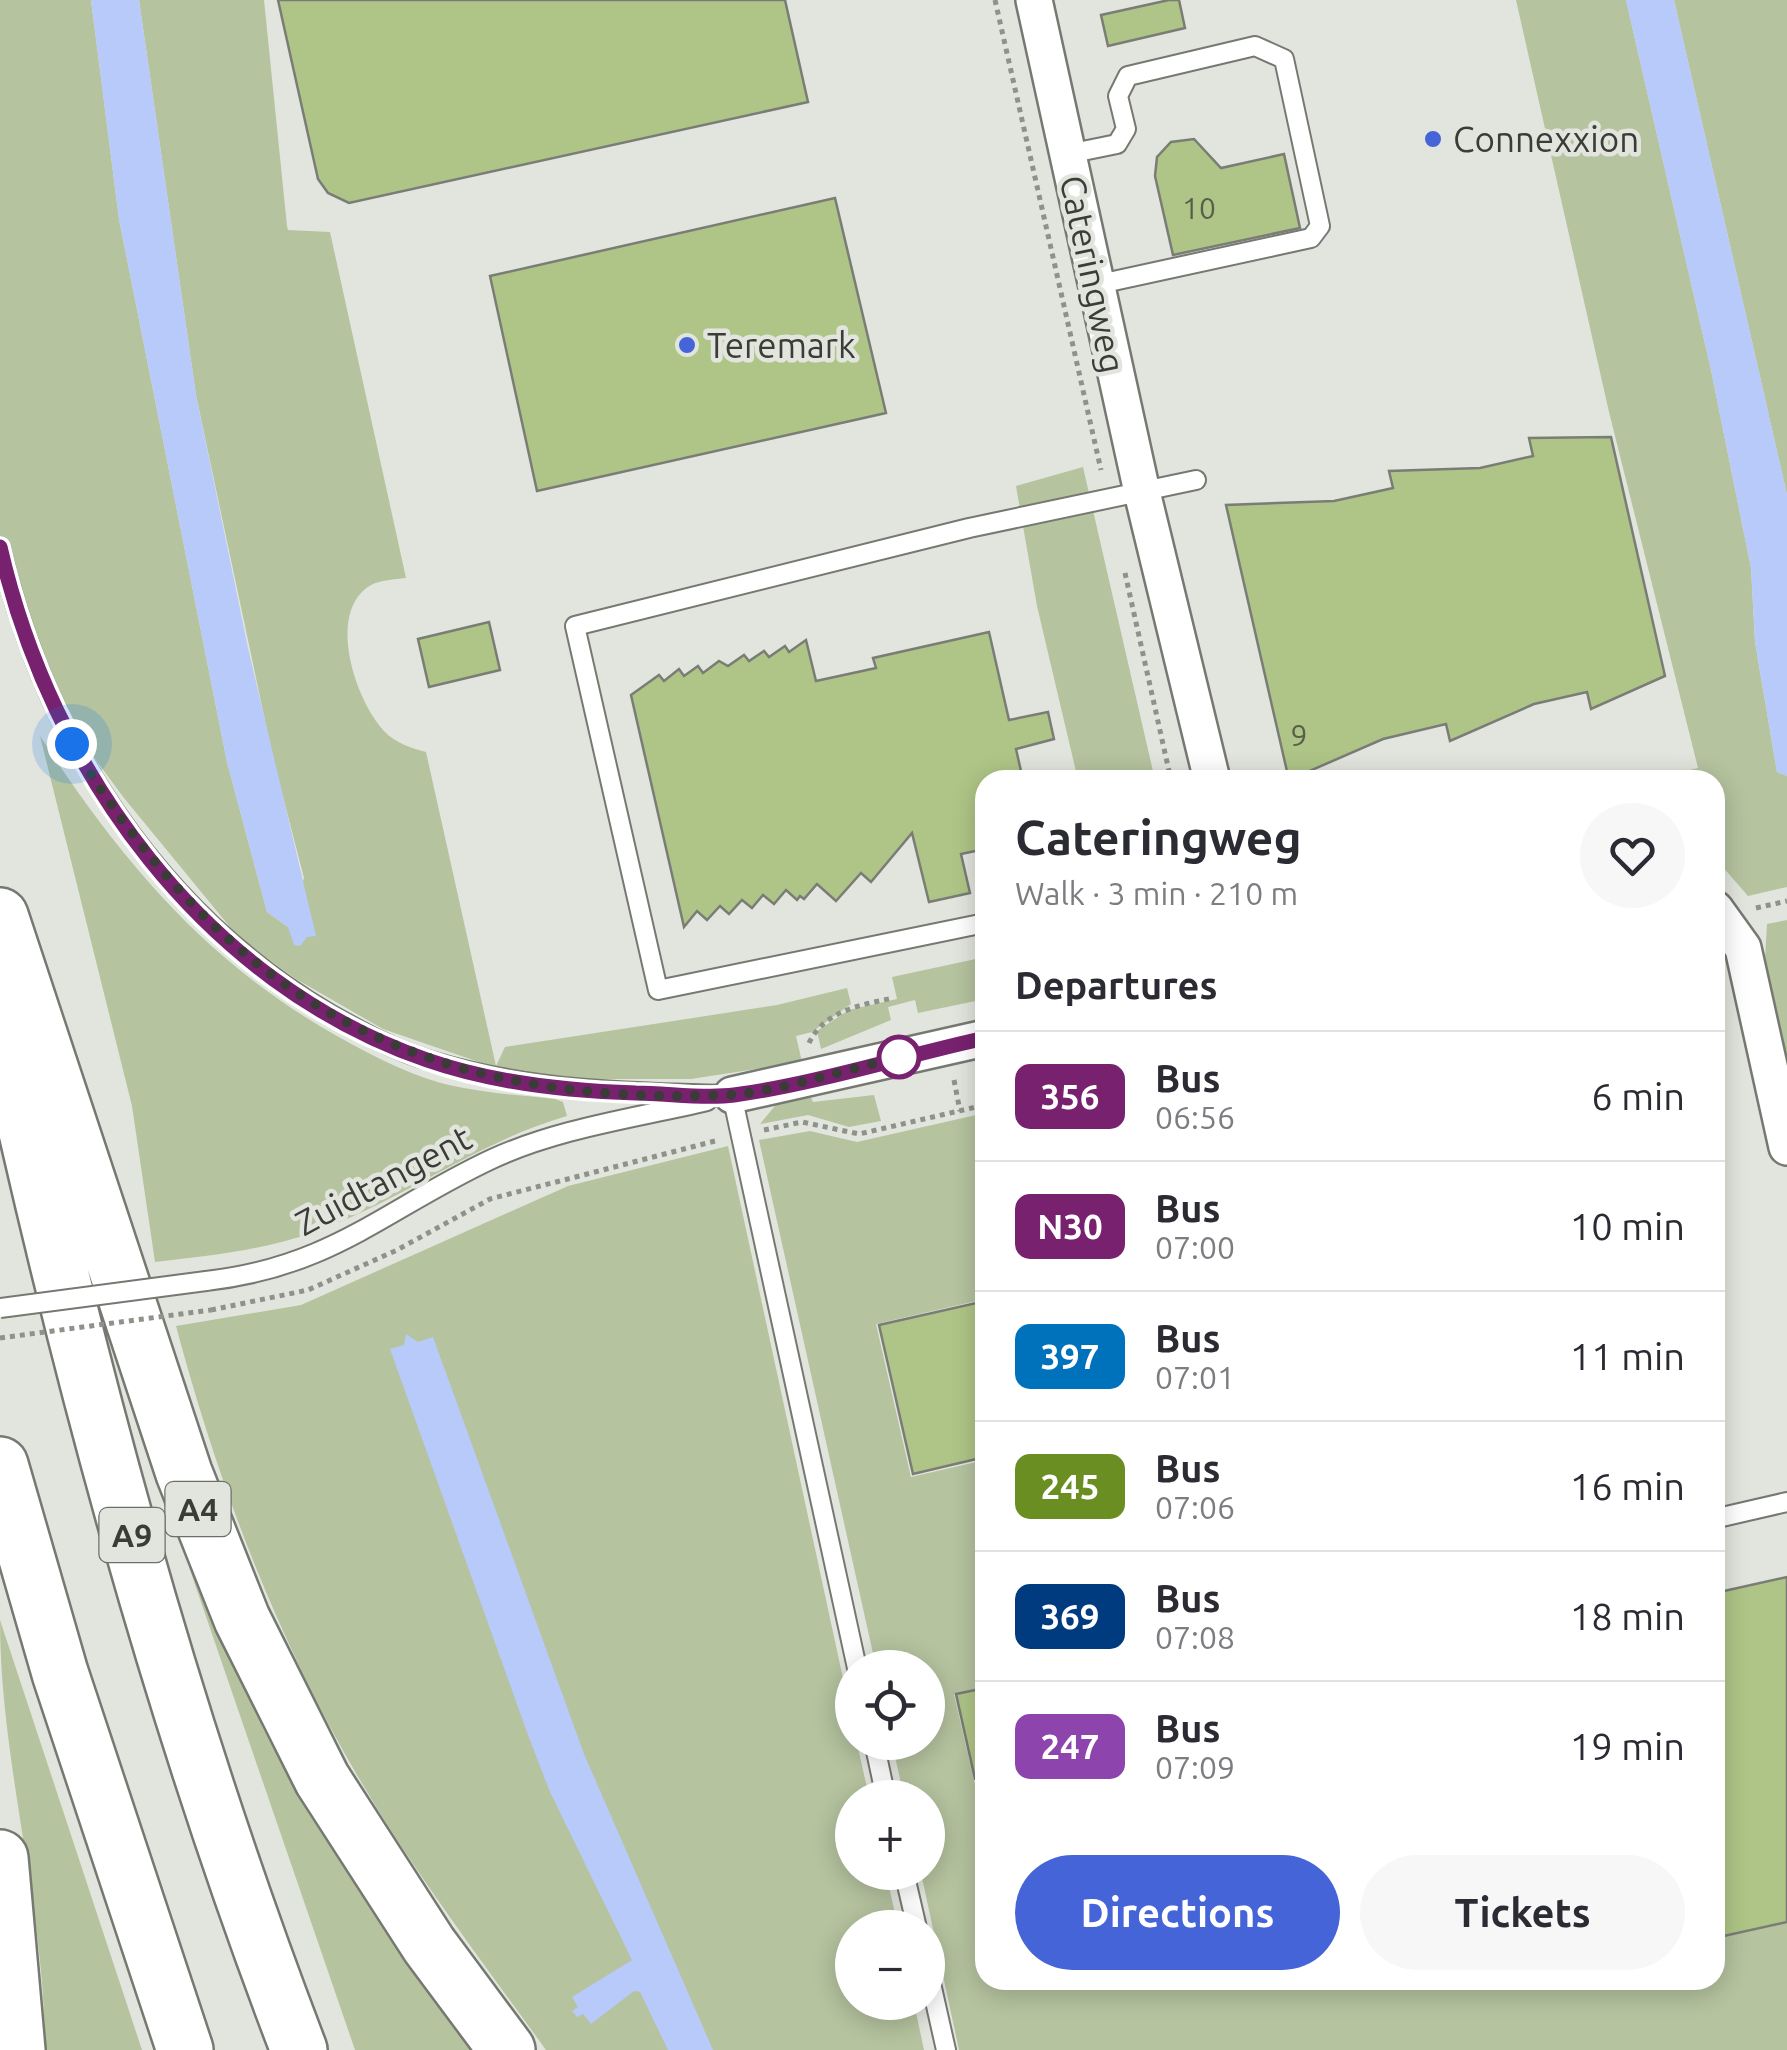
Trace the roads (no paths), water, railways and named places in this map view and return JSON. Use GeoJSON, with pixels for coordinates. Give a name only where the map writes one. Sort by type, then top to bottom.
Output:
{"type":"FeatureCollection","features":[{"type":"Feature","properties":{"kind":"highway","name":"A4"},"geometry":{"type":"LineString","coordinates":[[0,916],[184,1473],[242,1619],[322,1779],[429,1945],[507,2050]]}},
{"type":"Feature","properties":{"kind":"highway","name":"A9"},"geometry":{"type":"LineString","coordinates":[[0,1010],[85,1376],[211,1800],[298,2050]]}},
{"type":"Feature","properties":{"kind":"highway"},"geometry":{"type":"LineString","coordinates":[[0,1466],[60,1674],[184,2050]]}},
{"type":"Feature","properties":{"kind":"highway"},"geometry":{"type":"LineString","coordinates":[[0,1858],[17,2050]]}},
{"type":"Feature","properties":{"kind":"street","name":"Cateringweg"},"geometry":{"type":"LineString","coordinates":[[1034,0],[1095,285],[1125,496],[1209,770]]}},
{"type":"Feature","properties":{"kind":"street"},"geometry":{"type":"LineString","coordinates":[[1725,923],[1742,948],[1787,1146]]}},
{"type":"Feature","properties":{"kind":"street"},"geometry":{"type":"LineString","coordinates":[[732,1095],[975,1040]]}},
{"type":"Feature","properties":{"kind":"lane"},"geometry":{"type":"LineString","coordinates":[[1068,154],[1117,144],[1126,129],[1118,96],[1128,76],[1255,46],[1284,59],[1320,226],[1311,238],[1095,285]]}},
{"type":"Feature","properties":{"kind":"lane"},"geometry":{"type":"LineString","coordinates":[[975,925],[658,990],[575,626],[969,528],[1196,480]]}},
{"type":"Feature","properties":{"kind":"lane"},"geometry":{"type":"LineString","coordinates":[[0,547],[46,690],[110,807],[160,874],[254,964],[356,1030],[427,1060],[493,1077],[589,1092],[732,1095],[854,1650]]}},
{"type":"Feature","properties":{"kind":"lane","name":"Zuidtangent"},"geometry":{"type":"LineString","coordinates":[[0,1308],[243,1276],[315,1256],[356,1238],[461,1175],[529,1144],[732,1095]]}},
{"type":"Feature","properties":{"kind":"lane"},"geometry":{"type":"LineString","coordinates":[[1725,1516],[1787,1502]]}},
{"type":"Feature","properties":{"kind":"lane"},"geometry":{"type":"LineString","coordinates":[[939,2020],[946,2050]]}},
{"type":"Feature","properties":{"kind":"water"},"geometry":{"type":"Polygon","coordinates":[[[91,0],[139,0],[196,395],[248,648],[316,936],[307,937],[300,946],[294,945],[288,927],[267,912],[227,762],[119,219],[91,0]]]}},
{"type":"Feature","properties":{"kind":"water"},"geometry":{"type":"Polygon","coordinates":[[[1626,0],[1674,0],[1787,495],[1787,776],[1777,772],[1755,642],[1751,568],[1711,370],[1626,0]]]}},
{"type":"Feature","properties":{"kind":"water"},"geometry":{"type":"Polygon","coordinates":[[[406,1334],[418,1342],[433,1337],[584,1754],[713,2050],[668,2050],[640,1992],[634,1991],[591,2024],[583,2014],[577,2017],[572,2011],[578,2007],[572,1997],[632,1960],[550,1792],[528,1735],[390,1349],[404,1345],[406,1334]]]}},
{"type":"Feature","properties":{"kind":"place","name":"Connexxion"},"geometry":{"type":"Point","coordinates":[1433,139]}},
{"type":"Feature","properties":{"kind":"place","name":"Teremark"},"geometry":{"type":"Point","coordinates":[687,345]}}]}
